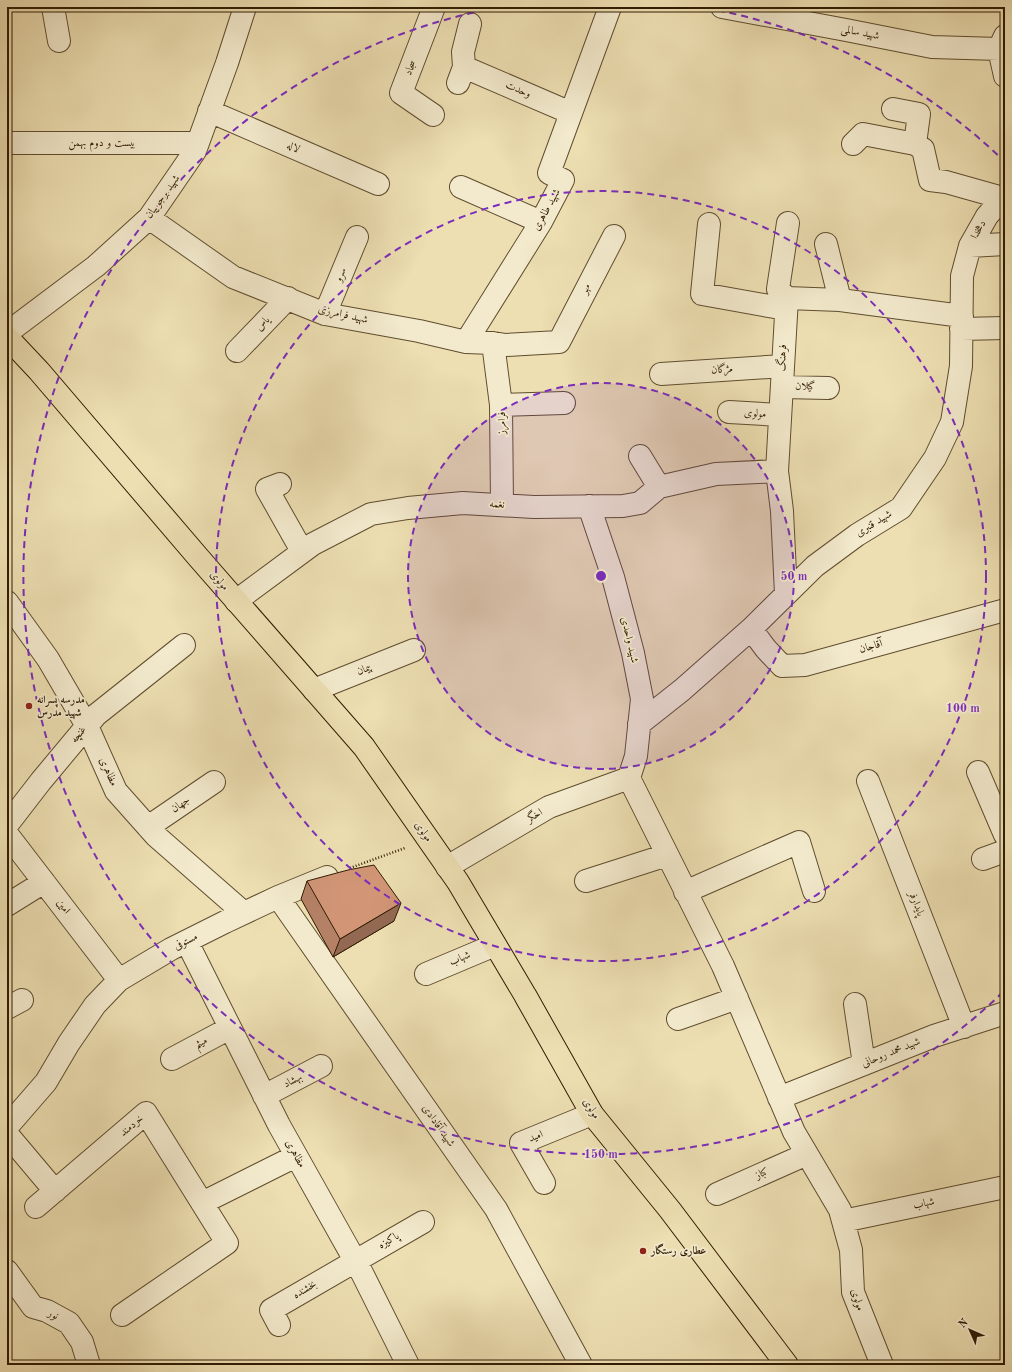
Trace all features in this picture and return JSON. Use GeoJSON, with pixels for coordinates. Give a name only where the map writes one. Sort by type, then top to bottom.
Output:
{"type":"FeatureCollection","features":[{"type":"Feature","properties":{"kind":"main road","name":"مولوی"},"geometry":{"type":"LineString","coordinates":[[7,337],[39,371],[364,748],[458,882],[592,1114],[670,1210],[787,1365]]}},
{"type":"Feature","properties":{"kind":"street"},"geometry":{"type":"LineString","coordinates":[[53,7],[59,41]]}},
{"type":"Feature","properties":{"kind":"street","name":"شهید برجوییان"},"geometry":{"type":"LineString","coordinates":[[7,333],[96,266],[149,218],[195,151],[245,7]]}},
{"type":"Feature","properties":{"kind":"street","name":"سجاد"},"geometry":{"type":"LineString","coordinates":[[433,115],[401,93],[434,7]]}},
{"type":"Feature","properties":{"kind":"street","name":"شهید طاهری"},"geometry":{"type":"LineString","coordinates":[[466,342],[541,222],[563,180],[549,173],[610,7]]}},
{"type":"Feature","properties":{"kind":"street","name":"شهید سالمی"},"geometry":{"type":"LineString","coordinates":[[722,7],[932,47],[1002,42]]}},
{"type":"Feature","properties":{"kind":"street","name":"وحدت"},"geometry":{"type":"LineString","coordinates":[[470,24],[463,52],[461,75],[571,113]]}},
{"type":"Feature","properties":{"kind":"street"},"geometry":{"type":"LineString","coordinates":[[1002,42],[1005,76]]}},
{"type":"Feature","properties":{"kind":"street"},"geometry":{"type":"LineString","coordinates":[[893,108],[919,114],[915,144]]}},
{"type":"Feature","properties":{"kind":"street","name":"لاله"},"geometry":{"type":"LineString","coordinates":[[209,111],[378,184]]}},
{"type":"Feature","properties":{"kind":"street"},"geometry":{"type":"LineString","coordinates":[[853,144],[863,134],[915,144],[923,149],[930,180],[946,182],[1004,197]]}},
{"type":"Feature","properties":{"kind":"street","name":"بیست و دوم بهمن"},"geometry":{"type":"LineString","coordinates":[[7,143],[198,143]]}},
{"type":"Feature","properties":{"kind":"street"},"geometry":{"type":"LineString","coordinates":[[461,187],[541,222]]}},
{"type":"Feature","properties":{"kind":"street","name":"دهخدا"},"geometry":{"type":"LineString","coordinates":[[970,246],[987,216],[1004,197]]}},
{"type":"Feature","properties":{"kind":"street","name":"شهید فرامرزی"},"geometry":{"type":"LineString","coordinates":[[149,218],[233,277],[325,314],[419,330],[466,342],[506,345],[559,342]]}},
{"type":"Feature","properties":{"kind":"street"},"geometry":{"type":"LineString","coordinates":[[787,303],[778,289],[788,223]]}},
{"type":"Feature","properties":{"kind":"street"},"geometry":{"type":"LineString","coordinates":[[709,224],[702,294],[787,303],[840,300],[962,322],[1005,328]]}},
{"type":"Feature","properties":{"kind":"street","name":"مهر"},"geometry":{"type":"LineString","coordinates":[[559,342],[614,236]]}},
{"type":"Feature","properties":{"kind":"street","name":"سرو"},"geometry":{"type":"LineString","coordinates":[[325,314],[357,237]]}},
{"type":"Feature","properties":{"kind":"street"},"geometry":{"type":"LineString","coordinates":[[826,244],[840,300]]}},
{"type":"Feature","properties":{"kind":"street"},"geometry":{"type":"LineString","coordinates":[[970,246],[1005,244]]}},
{"type":"Feature","properties":{"kind":"street","name":"شهید قنبری"},"geometry":{"type":"LineString","coordinates":[[639,724],[682,690],[751,630],[815,566],[857,535],[901,508],[935,458],[952,422],[961,366],[962,276],[970,246]]}},
{"type":"Feature","properties":{"kind":"street","name":"یاس"},"geometry":{"type":"LineString","coordinates":[[237,351],[288,298]]}},
{"type":"Feature","properties":{"kind":"street","name":"فرهنگ"},"geometry":{"type":"LineString","coordinates":[[786,594],[782,511],[777,471],[787,303]]}},
{"type":"Feature","properties":{"kind":"street","name":"فرامرز"},"geometry":{"type":"LineString","coordinates":[[493,343],[502,405],[502,505]]}},
{"type":"Feature","properties":{"kind":"street","name":"مژگان"},"geometry":{"type":"LineString","coordinates":[[661,374],[782,377]]}},
{"type":"Feature","properties":{"kind":"street","name":"گیلان"},"geometry":{"type":"LineString","coordinates":[[782,377],[828,388]]}},
{"type":"Feature","properties":{"kind":"street"},"geometry":{"type":"LineString","coordinates":[[502,405],[564,404]]}},
{"type":"Feature","properties":{"kind":"street","name":"مولوی"},"geometry":{"type":"LineString","coordinates":[[729,412],[780,416]]}},
{"type":"Feature","properties":{"kind":"street"},"geometry":{"type":"LineString","coordinates":[[640,456],[659,487]]}},
{"type":"Feature","properties":{"kind":"street","name":"نغمه"},"geometry":{"type":"LineString","coordinates":[[236,600],[302,551],[371,514],[408,508],[463,503],[534,507],[623,506],[640,503],[659,487],[716,474],[777,471]]}},
{"type":"Feature","properties":{"kind":"street"},"geometry":{"type":"LineString","coordinates":[[280,484],[267,489],[302,551]]}},
{"type":"Feature","properties":{"kind":"street","name":"شهید واحدی"},"geometry":{"type":"LineString","coordinates":[[589,506],[613,577],[633,653],[642,699],[636,756],[629,778]]}},
{"type":"Feature","properties":{"kind":"street","name":"مظاهری"},"geometry":{"type":"LineString","coordinates":[[7,602],[48,659],[87,726],[116,792],[156,836],[244,913]]}},
{"type":"Feature","properties":{"kind":"street","name":"آقاجان"},"geometry":{"type":"LineString","coordinates":[[751,630],[782,666],[805,665],[1005,610]]}},
{"type":"Feature","properties":{"kind":"street","name":"غنچه"},"geometry":{"type":"LineString","coordinates":[[7,825],[40,781],[96,715],[184,645]]}},
{"type":"Feature","properties":{"kind":"street","name":"پیمان"},"geometry":{"type":"LineString","coordinates":[[314,690],[414,650]]}},
{"type":"Feature","properties":{"kind":"street"},"geometry":{"type":"LineString","coordinates":[[978,772],[1005,835]]}},
{"type":"Feature","properties":{"kind":"street","name":"مولوی"},"geometry":{"type":"LineString","coordinates":[[629,778],[722,966],[794,1132],[840,1210],[851,1250],[853,1292],[882,1365]]}},
{"type":"Feature","properties":{"kind":"street","name":"اخگر"},"geometry":{"type":"LineString","coordinates":[[447,867],[549,808],[629,778]]}},
{"type":"Feature","properties":{"kind":"street","name":"پایدارفر"},"geometry":{"type":"LineString","coordinates":[[868,781],[964,1027]]}},
{"type":"Feature","properties":{"kind":"street","name":"جهان"},"geometry":{"type":"LineString","coordinates":[[148,827],[214,782]]}},
{"type":"Feature","properties":{"kind":"street","name":"امین"},"geometry":{"type":"LineString","coordinates":[[7,834],[119,980]]}},
{"type":"Feature","properties":{"kind":"street"},"geometry":{"type":"LineString","coordinates":[[685,892],[799,842],[814,891]]}},
{"type":"Feature","properties":{"kind":"street"},"geometry":{"type":"LineString","coordinates":[[983,860],[1005,851]]}},
{"type":"Feature","properties":{"kind":"street"},"geometry":{"type":"LineString","coordinates":[[586,881],[667,855]]}},
{"type":"Feature","properties":{"kind":"street","name":"مستوفی"},"geometry":{"type":"LineString","coordinates":[[7,1127],[46,1082],[69,1043],[95,1005],[119,980],[171,949],[278,897],[327,877]]}},
{"type":"Feature","properties":{"kind":"street"},"geometry":{"type":"LineString","coordinates":[[7,905],[44,882]]}},
{"type":"Feature","properties":{"kind":"street","name":"شهید آقادادی"},"geometry":{"type":"LineString","coordinates":[[278,897],[496,1208],[581,1365]]}},
{"type":"Feature","properties":{"kind":"street","name":"مظاهری"},"geometry":{"type":"LineString","coordinates":[[186,942],[264,1096],[355,1261],[408,1365]]}},
{"type":"Feature","properties":{"kind":"street","name":"شهاب"},"geometry":{"type":"LineString","coordinates":[[426,974],[495,945]]}},
{"type":"Feature","properties":{"kind":"street"},"geometry":{"type":"LineString","coordinates":[[678,1019],[736,998]]}},
{"type":"Feature","properties":{"kind":"street"},"geometry":{"type":"LineString","coordinates":[[856,1004],[864,1064]]}},
{"type":"Feature","properties":{"kind":"street","name":"شهید محمد روحانی"},"geometry":{"type":"LineString","coordinates":[[779,1098],[934,1036],[1005,1013]]}},
{"type":"Feature","properties":{"kind":"street","name":"میثم"},"geometry":{"type":"LineString","coordinates":[[172,1059],[230,1028]]}},
{"type":"Feature","properties":{"kind":"street","name":"بهشاد"},"geometry":{"type":"LineString","coordinates":[[264,1096],[322,1066]]}},
{"type":"Feature","properties":{"kind":"street","name":"خردمند"},"geometry":{"type":"LineString","coordinates":[[36,1207],[146,1113],[227,1243],[122,1315]]}},
{"type":"Feature","properties":{"kind":"street","name":"امید"},"geometry":{"type":"LineString","coordinates":[[544,1183],[521,1143],[592,1114]]}},
{"type":"Feature","properties":{"kind":"street"},"geometry":{"type":"LineString","coordinates":[[7,1134],[55,1191]]}},
{"type":"Feature","properties":{"kind":"street","name":"کباز"},"geometry":{"type":"LineString","coordinates":[[717,1194],[807,1154]]}},
{"type":"Feature","properties":{"kind":"street"},"geometry":{"type":"LineString","coordinates":[[202,1203],[296,1156]]}},
{"type":"Feature","properties":{"kind":"street","name":"شهاب"},"geometry":{"type":"LineString","coordinates":[[843,1221],[1005,1187]]}},
{"type":"Feature","properties":{"kind":"street","name":"پاکیزه"},"geometry":{"type":"LineString","coordinates":[[355,1261],[423,1222]]}},
{"type":"Feature","properties":{"kind":"street","name":"بخشنده"},"geometry":{"type":"LineString","coordinates":[[279,1325],[271,1310],[355,1261]]}},
{"type":"Feature","properties":{"kind":"street","name":"نور"},"geometry":{"type":"LineString","coordinates":[[7,1271],[33,1306],[69,1322],[82,1342],[89,1365]]}},
{"type":"Feature","properties":{"kind":"path"},"geometry":{"type":"LineString","coordinates":[[327,877],[428,839]]}},
{"type":"Feature","properties":{"kind":"building"},"geometry":{"type":"Polygon","coordinates":[[[374,865],[401,903],[340,939],[307,881],[374,865]]]}},
{"type":"Feature","properties":{"kind":"place","name":"مدرسه پسرانه شهید مدرس"},"geometry":{"type":"Point","coordinates":[29,706]}},
{"type":"Feature","properties":{"kind":"place","name":"عطاری رستگار"},"geometry":{"type":"Point","coordinates":[643,1251]}}]}
